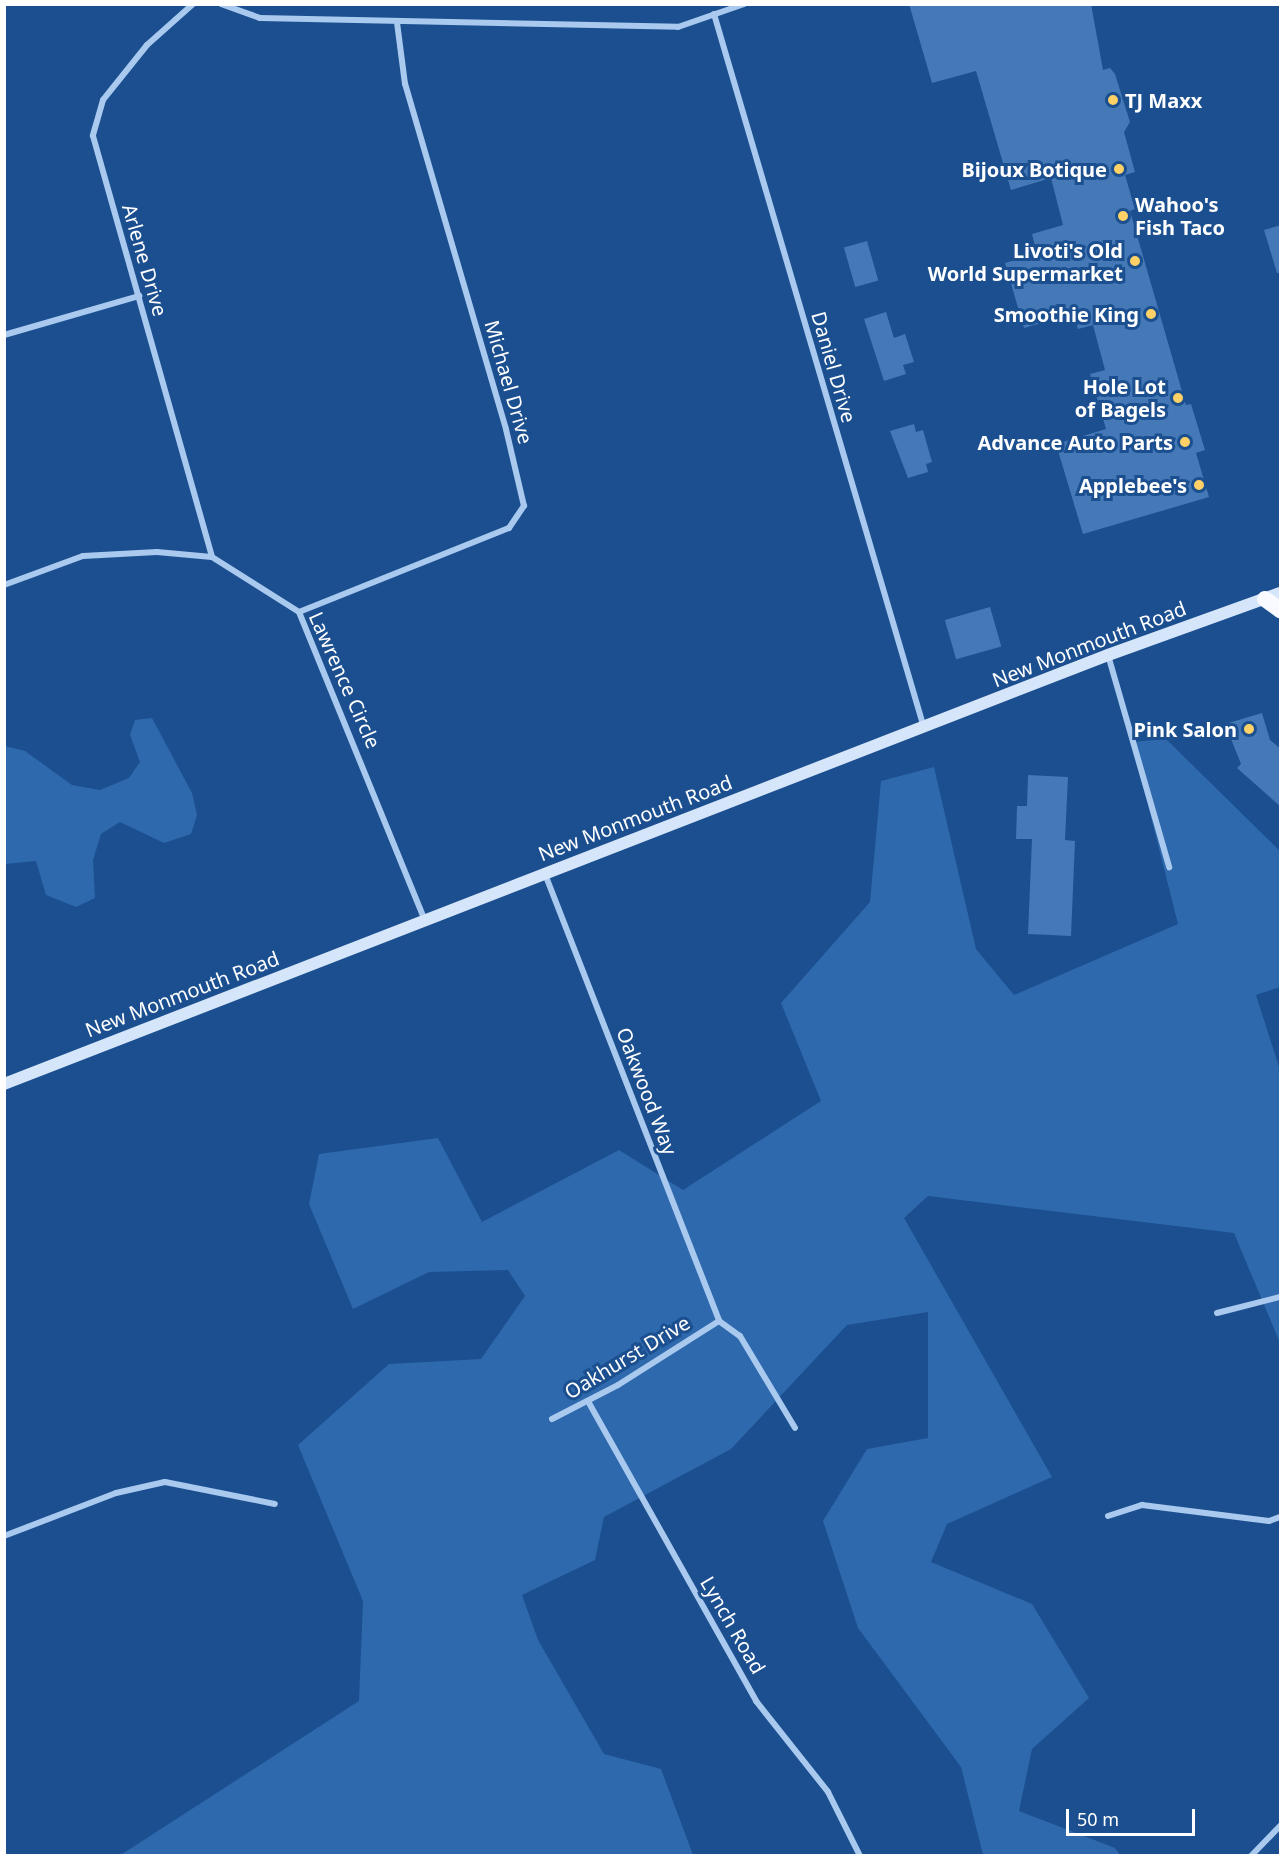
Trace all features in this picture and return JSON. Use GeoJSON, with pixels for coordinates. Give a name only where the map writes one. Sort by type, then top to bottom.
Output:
{"type":"FeatureCollection","features":[{"type":"Feature","properties":{"kind":"highway"},"geometry":{"type":"LineString","coordinates":[[1273,596],[1281,610]]}},
{"type":"Feature","properties":{"kind":"main road","name":"New Monmouth Road"},"geometry":{"type":"LineString","coordinates":[[4,1084],[1108,655],[1273,596]]}},
{"type":"Feature","properties":{"kind":"street","name":"Arlene Drive"},"geometry":{"type":"LineString","coordinates":[[193,4],[147,45],[104,100],[93,124],[94,142],[212,557]]}},
{"type":"Feature","properties":{"kind":"street"},"geometry":{"type":"LineString","coordinates":[[221,4],[248,17],[678,27],[744,4]]}},
{"type":"Feature","properties":{"kind":"street","name":"Daniel Drive"},"geometry":{"type":"LineString","coordinates":[[714,14],[924,728]]}},
{"type":"Feature","properties":{"kind":"street","name":"Michael Drive"},"geometry":{"type":"LineString","coordinates":[[299,612],[509,528],[524,506],[506,429],[405,84],[397,22]]}},
{"type":"Feature","properties":{"kind":"street"},"geometry":{"type":"LineString","coordinates":[[4,335],[139,296]]}},
{"type":"Feature","properties":{"kind":"street","name":"Lawrence Circle"},"geometry":{"type":"LineString","coordinates":[[4,585],[102,552],[212,557],[299,612],[425,920]]}},
{"type":"Feature","properties":{"kind":"street"},"geometry":{"type":"LineString","coordinates":[[1108,655],[1169,867]]}},
{"type":"Feature","properties":{"kind":"street","name":"Oakwood Way"},"geometry":{"type":"LineString","coordinates":[[545,874],[719,1321]]}},
{"type":"Feature","properties":{"kind":"street"},"geometry":{"type":"LineString","coordinates":[[1217,1312],[1281,1297]]}},
{"type":"Feature","properties":{"kind":"street"},"geometry":{"type":"LineString","coordinates":[[719,1321],[740,1336],[795,1428]]}},
{"type":"Feature","properties":{"kind":"street","name":"Oakhurst Drive"},"geometry":{"type":"LineString","coordinates":[[552,1419],[589,1403],[719,1321]]}},
{"type":"Feature","properties":{"kind":"street","name":"Lynch Road"},"geometry":{"type":"LineString","coordinates":[[589,1403],[756,1701],[828,1792],[860,1856]]}},
{"type":"Feature","properties":{"kind":"street"},"geometry":{"type":"LineString","coordinates":[[4,1536],[148,1484],[186,1484],[227,1498],[274,1504]]}},
{"type":"Feature","properties":{"kind":"street"},"geometry":{"type":"LineString","coordinates":[[1108,1516],[1142,1505],[1269,1521],[1281,1517]]}},
{"type":"Feature","properties":{"kind":"street"},"geometry":{"type":"LineString","coordinates":[[1251,1856],[1281,1826]]}},
{"type":"Feature","properties":{"kind":"shaded area"},"geometry":{"type":"Polygon","coordinates":[[[152,718],[192,793],[197,815],[191,834],[164,843],[120,822],[101,834],[93,860],[95,898],[76,907],[46,895],[36,861],[5,864],[5,746],[25,751],[72,785],[100,790],[129,778],[140,762],[130,735],[135,720],[152,718]]]}},
{"type":"Feature","properties":{"kind":"shaded area"},"geometry":{"type":"Polygon","coordinates":[[[1166,739],[1280,851],[1280,987],[1256,995],[1280,1070],[1280,1343],[1234,1233],[928,1196],[904,1218],[1052,1477],[947,1524],[931,1562],[1032,1604],[1089,1698],[1032,1749],[1019,1811],[1115,1848],[1120,1855],[983,1855],[961,1767],[858,1628],[823,1521],[867,1449],[928,1438],[928,1312],[847,1325],[731,1449],[604,1517],[595,1560],[522,1595],[538,1640],[604,1754],[661,1769],[693,1855],[119,1856],[359,1701],[363,1601],[298,1445],[389,1364],[481,1359],[525,1296],[508,1270],[429,1272],[353,1309],[309,1204],[319,1154],[438,1138],[482,1222],[619,1150],[683,1190],[821,1101],[781,1003],[870,902],[881,781],[934,767],[976,949],[1014,995],[1178,924],[1132,742],[1166,739]]]}},
{"type":"Feature","properties":{"kind":"building"},"geometry":{"type":"Polygon","coordinates":[[[909,4],[1091,4],[1103,70],[1110,68],[1115,74],[1130,122],[1124,132],[1135,172],[1125,175],[1135,209],[1130,211],[1186,405],[1191,404],[1205,450],[1196,453],[1209,497],[1083,534],[1056,444],[1106,429],[1090,374],[1105,370],[1093,325],[1078,329],[1073,314],[1024,328],[1005,263],[1037,254],[1032,234],[1063,225],[1051,178],[1011,190],[976,71],[932,83],[909,4]]]}},
{"type":"Feature","properties":{"kind":"building"},"geometry":{"type":"Polygon","coordinates":[[[1281,225],[1281,273],[1277,273],[1264,230],[1281,225]]]}},
{"type":"Feature","properties":{"kind":"building"},"geometry":{"type":"Polygon","coordinates":[[[867,241],[878,280],[855,287],[844,248],[867,241]]]}},
{"type":"Feature","properties":{"kind":"building"},"geometry":{"type":"Polygon","coordinates":[[[886,312],[894,338],[905,334],[914,362],[903,365],[906,374],[884,381],[864,319],[886,312]]]}},
{"type":"Feature","properties":{"kind":"building"},"geometry":{"type":"Polygon","coordinates":[[[914,424],[916,432],[923,430],[932,462],[926,464],[928,472],[908,478],[890,431],[914,424]]]}},
{"type":"Feature","properties":{"kind":"building"},"geometry":{"type":"Polygon","coordinates":[[[990,607],[1001,646],[956,659],[945,620],[990,607]]]}},
{"type":"Feature","properties":{"kind":"building"},"geometry":{"type":"Polygon","coordinates":[[[1262,713],[1270,740],[1281,749],[1281,807],[1237,768],[1241,764],[1225,724],[1262,713]]]}},
{"type":"Feature","properties":{"kind":"building"},"geometry":{"type":"Polygon","coordinates":[[[1028,775],[1068,777],[1065,840],[1075,841],[1071,936],[1028,934],[1032,839],[1016,839],[1017,806],[1027,806],[1028,775]]]}},
{"type":"Feature","properties":{"kind":"place","name":"TJ Maxx"},"geometry":{"type":"Point","coordinates":[1113,100]}},
{"type":"Feature","properties":{"kind":"place","name":"Bijoux Botique"},"geometry":{"type":"Point","coordinates":[1119,169]}},
{"type":"Feature","properties":{"kind":"place","name":"Wahoo's Fish Taco"},"geometry":{"type":"Point","coordinates":[1123,216]}},
{"type":"Feature","properties":{"kind":"place","name":"Livoti's Old World Supermarket"},"geometry":{"type":"Point","coordinates":[1135,261]}},
{"type":"Feature","properties":{"kind":"place","name":"Smoothie King"},"geometry":{"type":"Point","coordinates":[1151,314]}},
{"type":"Feature","properties":{"kind":"place","name":"Hole Lot of Bagels"},"geometry":{"type":"Point","coordinates":[1178,398]}},
{"type":"Feature","properties":{"kind":"place","name":"Advance Auto Parts"},"geometry":{"type":"Point","coordinates":[1185,442]}},
{"type":"Feature","properties":{"kind":"place","name":"Applebee's"},"geometry":{"type":"Point","coordinates":[1199,485]}},
{"type":"Feature","properties":{"kind":"place","name":"Pink Salon"},"geometry":{"type":"Point","coordinates":[1249,729]}}]}
